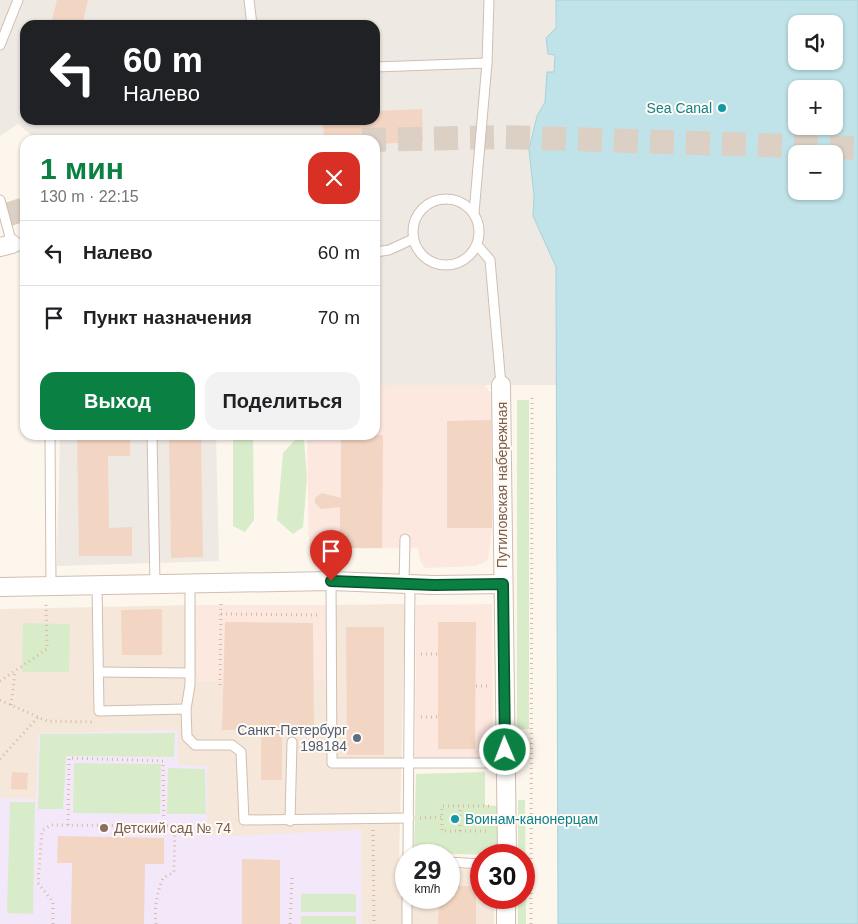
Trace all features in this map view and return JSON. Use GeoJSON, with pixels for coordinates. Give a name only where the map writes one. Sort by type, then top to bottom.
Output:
{"type":"FeatureCollection","features":[{"type":"Feature","properties":{"kind":"street","name":"Путиловская набережная"},"geometry":{"type":"LineString","coordinates":[[501,385],[506,844]]}},
{"type":"Feature","properties":{"kind":"street"},"geometry":{"type":"LineString","coordinates":[[0,587],[49,594],[98,586],[190,582],[331,581],[503,584]]}},
{"type":"Feature","properties":{"kind":"street"},"geometry":{"type":"LineString","coordinates":[[506,909],[506,924]]}},
{"type":"Feature","properties":{"kind":"lane"},"geometry":{"type":"LineString","coordinates":[[0,45],[18,0]]}},
{"type":"Feature","properties":{"kind":"lane"},"geometry":{"type":"LineString","coordinates":[[249,0],[251,20]]}},
{"type":"Feature","properties":{"kind":"lane"},"geometry":{"type":"LineString","coordinates":[[474,213],[487,62],[489,0]]}},
{"type":"Feature","properties":{"kind":"lane"},"geometry":{"type":"LineString","coordinates":[[380,67],[487,62]]}},
{"type":"Feature","properties":{"kind":"lane"},"geometry":{"type":"LineString","coordinates":[[439,199],[452,199],[464,204],[474,213],[479,225],[477,245],[466,260],[454,265],[440,265],[428,260],[419,251],[413,239],[413,226],[418,214],[427,204],[439,199]]}},
{"type":"Feature","properties":{"kind":"lane"},"geometry":{"type":"LineString","coordinates":[[0,200],[12,246]]}},
{"type":"Feature","properties":{"kind":"lane"},"geometry":{"type":"LineString","coordinates":[[380,251],[389,250],[413,239]]}},
{"type":"Feature","properties":{"kind":"lane"},"geometry":{"type":"LineString","coordinates":[[477,245],[490,260],[501,385]]}},
{"type":"Feature","properties":{"kind":"lane"},"geometry":{"type":"LineString","coordinates":[[49,594],[50,440]]}},
{"type":"Feature","properties":{"kind":"lane"},"geometry":{"type":"LineString","coordinates":[[152,440],[155,583]]}},
{"type":"Feature","properties":{"kind":"lane"},"geometry":{"type":"LineString","coordinates":[[405,539],[409,764],[408,844]]}},
{"type":"Feature","properties":{"kind":"lane"},"geometry":{"type":"LineString","coordinates":[[331,581],[332,763],[505,764]]}},
{"type":"Feature","properties":{"kind":"lane"},"geometry":{"type":"LineString","coordinates":[[190,582],[190,672],[186,709],[186,737],[195,744],[229,745],[241,752],[244,820],[290,821],[409,818]]}},
{"type":"Feature","properties":{"kind":"lane"},"geometry":{"type":"LineString","coordinates":[[98,586],[99,711],[186,709]]}},
{"type":"Feature","properties":{"kind":"lane"},"geometry":{"type":"LineString","coordinates":[[100,672],[190,672]]}},
{"type":"Feature","properties":{"kind":"lane"},"geometry":{"type":"LineString","coordinates":[[290,821],[294,737]]}},
{"type":"Feature","properties":{"kind":"lane"},"geometry":{"type":"LineString","coordinates":[[407,909],[407,924]]}},
{"type":"Feature","properties":{"kind":"path"},"geometry":{"type":"LineString","coordinates":[[531,924],[532,397]]}},
{"type":"Feature","properties":{"kind":"path"},"geometry":{"type":"LineString","coordinates":[[0,681],[15,673],[47,649],[49,594]]}},
{"type":"Feature","properties":{"kind":"path"},"geometry":{"type":"LineString","coordinates":[[220,685],[221,600]]}},
{"type":"Feature","properties":{"kind":"path"},"geometry":{"type":"LineString","coordinates":[[220,614],[332,615]]}},
{"type":"Feature","properties":{"kind":"path"},"geometry":{"type":"LineString","coordinates":[[413,654],[438,654]]}},
{"type":"Feature","properties":{"kind":"path"},"geometry":{"type":"LineString","coordinates":[[10,706],[15,673]]}},
{"type":"Feature","properties":{"kind":"path"},"geometry":{"type":"LineString","coordinates":[[0,700],[47,721],[93,722],[99,706]]}},
{"type":"Feature","properties":{"kind":"path"},"geometry":{"type":"LineString","coordinates":[[0,759],[38,717]]}},
{"type":"Feature","properties":{"kind":"path"},"geometry":{"type":"LineString","coordinates":[[412,717],[438,717]]}},
{"type":"Feature","properties":{"kind":"path"},"geometry":{"type":"LineString","coordinates":[[229,745],[232,733],[286,733]]}},
{"type":"Feature","properties":{"kind":"path"},"geometry":{"type":"LineString","coordinates":[[294,737],[332,733]]}},
{"type":"Feature","properties":{"kind":"path"},"geometry":{"type":"LineString","coordinates":[[68,825],[69,758],[163,761],[164,825]]}},
{"type":"Feature","properties":{"kind":"path"},"geometry":{"type":"LineString","coordinates":[[491,806],[442,806],[442,831],[491,831]]}},
{"type":"Feature","properties":{"kind":"path"},"geometry":{"type":"LineString","coordinates":[[460,806],[460,831]]}},
{"type":"Feature","properties":{"kind":"path"},"geometry":{"type":"LineString","coordinates":[[409,818],[442,817]]}},
{"type":"Feature","properties":{"kind":"path"},"geometry":{"type":"LineString","coordinates":[[373,818],[374,924]]}},
{"type":"Feature","properties":{"kind":"path"},"geometry":{"type":"LineString","coordinates":[[53,924],[53,902],[38,883],[42,831],[50,825],[184,826]]}},
{"type":"Feature","properties":{"kind":"path"},"geometry":{"type":"LineString","coordinates":[[156,924],[156,898],[160,885],[163,878],[174,872],[175,825]]}},
{"type":"Feature","properties":{"kind":"path"},"geometry":{"type":"LineString","coordinates":[[290,924],[292,877]]}},
{"type":"Feature","properties":{"kind":"shaded area"},"geometry":{"type":"Polygon","coordinates":[[[0,0],[556,0],[554,72],[547,72],[545,102],[537,116],[529,149],[534,196],[533,216],[556,267],[557,385],[380,385],[380,135],[31,135],[18,124],[0,136],[0,0]]]}},
{"type":"Feature","properties":{"kind":"shaded area"},"geometry":{"type":"Polygon","coordinates":[[[380,385],[485,385],[493,397],[492,528],[488,560],[476,566],[425,568],[420,561],[418,548],[309,549],[307,440],[380,440],[380,385]]]}},
{"type":"Feature","properties":{"kind":"shaded area"},"geometry":{"type":"Polygon","coordinates":[[[60,440],[216,440],[219,561],[57,566],[60,440]]]}},
{"type":"Feature","properties":{"kind":"shaded area"},"geometry":{"type":"Polygon","coordinates":[[[405,604],[400,844],[395,844],[395,909],[460,909],[460,869],[470,870],[470,909],[494,909],[494,924],[0,924],[0,609],[196,605],[198,681],[326,680],[325,605],[405,604]]]}},
{"type":"Feature","properties":{"kind":"shaded area"},"geometry":{"type":"Polygon","coordinates":[[[492,604],[493,758],[415,759],[416,605],[492,604]]]}},
{"type":"Feature","properties":{"kind":"shaded area"},"geometry":{"type":"Polygon","coordinates":[[[196,605],[325,605],[327,680],[198,681],[196,605]]]}},
{"type":"Feature","properties":{"kind":"shaded area","name":"Детский сад № 74"},"geometry":{"type":"Polygon","coordinates":[[[178,730],[178,765],[207,766],[207,835],[235,836],[361,830],[362,924],[0,924],[0,798],[36,799],[38,733],[178,730]]]}},
{"type":"Feature","properties":{"kind":"green space"},"geometry":{"type":"Polygon","coordinates":[[[517,400],[529,400],[529,729],[517,729],[517,400]]]}},
{"type":"Feature","properties":{"kind":"green space"},"geometry":{"type":"Polygon","coordinates":[[[233,440],[253,440],[254,520],[245,532],[233,526],[233,440]]]}},
{"type":"Feature","properties":{"kind":"green space"},"geometry":{"type":"Polygon","coordinates":[[[295,440],[304,440],[307,477],[303,527],[293,534],[277,520],[283,453],[295,440]]]}},
{"type":"Feature","properties":{"kind":"green space"},"geometry":{"type":"Polygon","coordinates":[[[23,623],[70,624],[69,672],[22,672],[23,623]]]}},
{"type":"Feature","properties":{"kind":"green space"},"geometry":{"type":"Polygon","coordinates":[[[175,733],[174,757],[66,756],[63,809],[38,809],[40,734],[175,733]]]}},
{"type":"Feature","properties":{"kind":"green space"},"geometry":{"type":"Polygon","coordinates":[[[74,763],[161,764],[160,814],[73,813],[74,763]]]}},
{"type":"Feature","properties":{"kind":"green space"},"geometry":{"type":"Polygon","coordinates":[[[168,768],[205,769],[206,814],[167,814],[168,768]]]}},
{"type":"Feature","properties":{"kind":"green space"},"geometry":{"type":"Polygon","coordinates":[[[485,772],[485,805],[497,806],[497,844],[470,844],[470,854],[460,854],[460,844],[414,844],[416,774],[485,772]]]}},
{"type":"Feature","properties":{"kind":"green space"},"geometry":{"type":"Polygon","coordinates":[[[518,800],[525,800],[525,844],[518,844],[518,800]]]}},
{"type":"Feature","properties":{"kind":"green space"},"geometry":{"type":"Polygon","coordinates":[[[10,802],[35,802],[33,914],[7,913],[10,802]]]}},
{"type":"Feature","properties":{"kind":"green space"},"geometry":{"type":"Polygon","coordinates":[[[301,894],[356,894],[356,912],[301,912],[301,894]]]}},
{"type":"Feature","properties":{"kind":"green space"},"geometry":{"type":"Polygon","coordinates":[[[518,909],[526,909],[526,924],[518,924],[518,909]]]}},
{"type":"Feature","properties":{"kind":"green space"},"geometry":{"type":"Polygon","coordinates":[[[301,916],[356,916],[356,924],[301,924],[301,916]]]}},
{"type":"Feature","properties":{"kind":"water","name":"Sea Canal"},"geometry":{"type":"Polygon","coordinates":[[[556,0],[858,0],[858,924],[558,924],[556,267],[533,216],[534,196],[529,149],[537,116],[545,102],[547,72],[554,72],[555,55],[548,54],[546,38],[556,28],[556,0]]]}},
{"type":"Feature","properties":{"kind":"building"},"geometry":{"type":"Polygon","coordinates":[[[57,0],[88,0],[83,20],[52,20],[57,0]]]}},
{"type":"Feature","properties":{"kind":"building"},"geometry":{"type":"Polygon","coordinates":[[[422,109],[423,142],[380,144],[380,135],[324,135],[323,125],[380,125],[380,111],[422,109]]]}},
{"type":"Feature","properties":{"kind":"building"},"geometry":{"type":"Polygon","coordinates":[[[491,420],[492,528],[447,528],[447,421],[491,420]]]}},
{"type":"Feature","properties":{"kind":"building"},"geometry":{"type":"Polygon","coordinates":[[[380,435],[383,435],[382,548],[340,548],[340,507],[321,509],[315,503],[315,498],[322,493],[341,498],[341,440],[380,440],[380,435]]]}},
{"type":"Feature","properties":{"kind":"building"},"geometry":{"type":"Polygon","coordinates":[[[77,440],[130,440],[130,456],[108,456],[109,528],[132,527],[132,556],[79,556],[77,440]]]}},
{"type":"Feature","properties":{"kind":"building"},"geometry":{"type":"Polygon","coordinates":[[[169,440],[201,440],[203,557],[171,558],[169,440]]]}},
{"type":"Feature","properties":{"kind":"building"},"geometry":{"type":"Polygon","coordinates":[[[162,609],[162,655],[122,655],[121,610],[162,609]]]}},
{"type":"Feature","properties":{"kind":"building"},"geometry":{"type":"Polygon","coordinates":[[[225,622],[313,623],[314,730],[282,730],[282,780],[261,780],[261,730],[222,730],[225,622]]]}},
{"type":"Feature","properties":{"kind":"building"},"geometry":{"type":"Polygon","coordinates":[[[438,622],[476,622],[475,749],[438,749],[438,622]]]}},
{"type":"Feature","properties":{"kind":"building"},"geometry":{"type":"Polygon","coordinates":[[[346,627],[384,627],[384,755],[347,755],[346,627]]]}},
{"type":"Feature","properties":{"kind":"building"},"geometry":{"type":"Polygon","coordinates":[[[12,772],[28,773],[27,790],[11,789],[12,772]]]}},
{"type":"Feature","properties":{"kind":"building"},"geometry":{"type":"Polygon","coordinates":[[[58,836],[164,838],[164,864],[145,864],[144,924],[71,924],[72,863],[57,863],[58,836]]]}},
{"type":"Feature","properties":{"kind":"building"},"geometry":{"type":"Polygon","coordinates":[[[242,859],[280,860],[280,924],[242,924],[242,859]]]}},
{"type":"Feature","properties":{"kind":"building"},"geometry":{"type":"Polygon","coordinates":[[[460,886],[470,886],[470,909],[476,909],[476,924],[438,924],[439,909],[460,909],[460,886]]]}},
{"type":"Feature","properties":{"kind":"tunnel"},"geometry":{"type":"LineString","coordinates":[[380,140],[503,137],[858,148]]}},
{"type":"Feature","properties":{"kind":"tunnel"},"geometry":{"type":"LineString","coordinates":[[0,217],[20,211]]}},
{"type":"Feature","properties":{"kind":"place","name":"Sea Canal"},"geometry":{"type":"Point","coordinates":[722,108]}},
{"type":"Feature","properties":{"kind":"place","name":"Санкт-Петербург 198184"},"geometry":{"type":"Point","coordinates":[357,738]}},
{"type":"Feature","properties":{"kind":"place","name":"Воинам-канонерцам"},"geometry":{"type":"Point","coordinates":[455,819]}},
{"type":"Feature","properties":{"kind":"place","name":"Детский сад № 74"},"geometry":{"type":"Point","coordinates":[104,828]}},
{"type":"Feature","properties":{"kind":"route"},"geometry":{"type":"LineString","coordinates":[[331,581],[434,585],[503,584],[505,750]]}}]}
